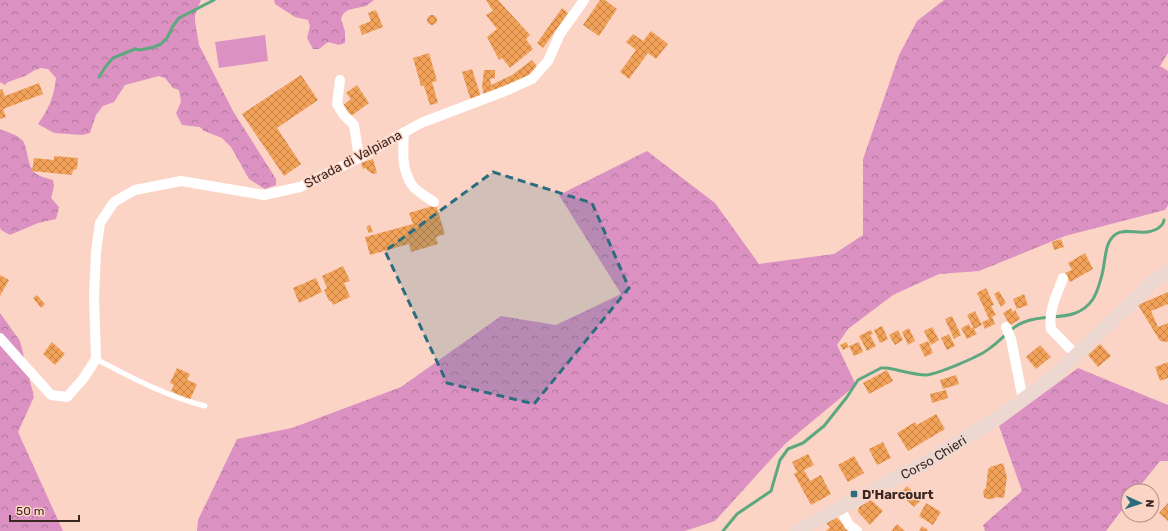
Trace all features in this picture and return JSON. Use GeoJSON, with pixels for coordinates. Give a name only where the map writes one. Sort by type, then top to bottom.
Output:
{"type":"FeatureCollection","features":[{"type":"Feature","properties":{"kind":"main road","name":"Corso Chieri"},"geometry":{"type":"LineString","coordinates":[[797,531],[932,459],[1002,415],[1052,378],[1156,279],[1168,272]]}},
{"type":"Feature","properties":{"kind":"street","name":"Strada di Valpiana"},"geometry":{"type":"LineString","coordinates":[[96,359],[94,296],[96,252],[100,223],[114,202],[135,190],[181,181],[264,196],[300,187],[359,158],[421,123],[505,92],[532,79],[548,61],[560,34],[584,0]]}},
{"type":"Feature","properties":{"kind":"street"},"geometry":{"type":"LineString","coordinates":[[340,80],[337,104],[344,115],[354,124],[359,158]]}},
{"type":"Feature","properties":{"kind":"street"},"geometry":{"type":"LineString","coordinates":[[404,132],[403,154],[405,170],[412,186],[434,202]]}},
{"type":"Feature","properties":{"kind":"street"},"geometry":{"type":"LineString","coordinates":[[1063,278],[1053,301],[1050,324],[1051,329],[1076,355]]}},
{"type":"Feature","properties":{"kind":"street"},"geometry":{"type":"LineString","coordinates":[[1006,327],[1011,339],[1023,400]]}},
{"type":"Feature","properties":{"kind":"street"},"geometry":{"type":"LineString","coordinates":[[0,338],[51,395],[67,397],[83,379],[96,359]]}},
{"type":"Feature","properties":{"kind":"street"},"geometry":{"type":"LineString","coordinates":[[840,508],[849,524],[857,531]]}},
{"type":"Feature","properties":{"kind":"lane"},"geometry":{"type":"LineString","coordinates":[[96,359],[130,377],[193,403],[205,406]]}},
{"type":"Feature","properties":{"kind":"highlighted area"},"geometry":{"type":"Polygon","coordinates":[[[493,172],[592,203],[629,288],[534,404],[447,383],[385,251],[493,172]]]}},
{"type":"Feature","properties":{"kind":"green space"},"geometry":{"type":"Polygon","coordinates":[[[0,0],[201,0],[195,15],[199,45],[233,111],[276,179],[276,185],[265,189],[249,179],[231,147],[222,138],[204,131],[200,127],[182,125],[176,113],[181,102],[179,90],[173,88],[165,78],[159,76],[125,85],[114,102],[103,106],[96,115],[90,133],[82,135],[54,133],[38,124],[50,102],[54,91],[56,78],[48,69],[41,68],[8,82],[5,85],[0,82],[0,0]]]}},
{"type":"Feature","properties":{"kind":"green space"},"geometry":{"type":"Polygon","coordinates":[[[274,0],[374,0],[366,6],[348,10],[343,14],[341,19],[345,31],[345,43],[339,45],[328,42],[319,49],[313,49],[307,38],[310,26],[308,20],[295,17],[275,4],[274,0]]]}},
{"type":"Feature","properties":{"kind":"green space"},"geometry":{"type":"Polygon","coordinates":[[[944,0],[1168,0],[1168,53],[1160,66],[1168,71],[1168,205],[1165,210],[1065,236],[979,271],[939,274],[893,295],[848,329],[837,345],[856,385],[785,444],[715,521],[685,531],[197,531],[198,520],[237,439],[292,428],[401,387],[501,316],[556,325],[621,294],[559,195],[647,151],[715,203],[759,264],[834,254],[863,235],[863,159],[899,55],[917,21],[944,0]]]}},
{"type":"Feature","properties":{"kind":"green space"},"geometry":{"type":"Polygon","coordinates":[[[265,35],[268,61],[219,68],[215,42],[265,35]]]}},
{"type":"Feature","properties":{"kind":"green space"},"geometry":{"type":"Polygon","coordinates":[[[0,129],[18,137],[23,141],[30,165],[37,175],[53,180],[54,186],[51,198],[59,207],[56,219],[38,223],[10,235],[1,230],[0,227],[0,129]]]}},
{"type":"Feature","properties":{"kind":"green space"},"geometry":{"type":"Polygon","coordinates":[[[0,313],[20,341],[34,397],[18,432],[63,531],[0,531],[0,313]]]}},
{"type":"Feature","properties":{"kind":"green space"},"geometry":{"type":"Polygon","coordinates":[[[1078,368],[1168,405],[1168,461],[1160,461],[1142,483],[1120,483],[1120,513],[1106,531],[985,531],[983,525],[1022,491],[999,426],[1078,368]]]}},
{"type":"Feature","properties":{"kind":"building"},"geometry":{"type":"Polygon","coordinates":[[[486,0],[498,0],[530,35],[526,39],[533,49],[510,68],[502,58],[499,60],[487,37],[497,29],[486,15],[493,11],[486,0]]]}},
{"type":"Feature","properties":{"kind":"building"},"geometry":{"type":"Polygon","coordinates":[[[600,0],[605,0],[617,9],[599,36],[583,25],[600,0]]]}},
{"type":"Feature","properties":{"kind":"building"},"geometry":{"type":"Polygon","coordinates":[[[562,8],[568,13],[543,48],[537,43],[562,8]]]}},
{"type":"Feature","properties":{"kind":"building"},"geometry":{"type":"Polygon","coordinates":[[[376,10],[383,27],[362,35],[359,26],[371,21],[368,13],[376,10]]]}},
{"type":"Feature","properties":{"kind":"building"},"geometry":{"type":"Polygon","coordinates":[[[432,15],[437,20],[432,25],[427,20],[432,15]]]}},
{"type":"Feature","properties":{"kind":"building"},"geometry":{"type":"Polygon","coordinates":[[[651,31],[668,44],[656,59],[648,53],[629,79],[620,72],[636,50],[626,42],[633,34],[643,41],[651,31]]]}},
{"type":"Feature","properties":{"kind":"building"},"geometry":{"type":"Polygon","coordinates":[[[429,53],[437,81],[432,82],[438,103],[430,105],[424,86],[421,86],[413,58],[429,53]]]}},
{"type":"Feature","properties":{"kind":"building"},"geometry":{"type":"Polygon","coordinates":[[[532,60],[539,69],[525,80],[485,98],[482,87],[484,70],[495,70],[495,78],[490,79],[491,85],[512,75],[532,60]]]}},
{"type":"Feature","properties":{"kind":"building"},"geometry":{"type":"Polygon","coordinates":[[[472,69],[481,97],[471,101],[462,72],[472,69]]]}},
{"type":"Feature","properties":{"kind":"building"},"geometry":{"type":"Polygon","coordinates":[[[301,75],[318,100],[277,128],[301,164],[284,176],[242,114],[301,75]]]}},
{"type":"Feature","properties":{"kind":"building"},"geometry":{"type":"Polygon","coordinates":[[[39,83],[43,94],[3,109],[6,117],[0,119],[0,90],[2,89],[5,96],[39,83]]]}},
{"type":"Feature","properties":{"kind":"building"},"geometry":{"type":"Polygon","coordinates":[[[357,85],[369,103],[350,117],[342,106],[351,99],[346,93],[357,85]]]}},
{"type":"Feature","properties":{"kind":"building"},"geometry":{"type":"Polygon","coordinates":[[[54,156],[78,158],[77,169],[73,170],[72,175],[32,171],[34,158],[54,160],[54,156]]]}},
{"type":"Feature","properties":{"kind":"building"},"geometry":{"type":"Polygon","coordinates":[[[373,159],[377,173],[373,174],[366,168],[363,169],[361,163],[373,159]]]}},
{"type":"Feature","properties":{"kind":"building"},"geometry":{"type":"Polygon","coordinates":[[[436,205],[445,234],[436,237],[438,244],[411,252],[409,244],[370,255],[365,237],[413,224],[409,213],[436,205]]]}},
{"type":"Feature","properties":{"kind":"building"},"geometry":{"type":"Polygon","coordinates":[[[370,225],[373,232],[369,233],[366,227],[370,225]]]}},
{"type":"Feature","properties":{"kind":"building"},"geometry":{"type":"Polygon","coordinates":[[[1061,239],[1064,247],[1054,250],[1052,242],[1061,239]]]}},
{"type":"Feature","properties":{"kind":"building"},"geometry":{"type":"Polygon","coordinates":[[[1085,253],[1093,269],[1070,282],[1065,273],[1072,270],[1068,263],[1085,253]]]}},
{"type":"Feature","properties":{"kind":"building"},"geometry":{"type":"Polygon","coordinates":[[[343,266],[350,281],[344,283],[350,297],[333,305],[331,301],[329,301],[324,290],[327,288],[322,276],[343,266]]]}},
{"type":"Feature","properties":{"kind":"building"},"geometry":{"type":"Polygon","coordinates":[[[0,275],[9,280],[0,296],[0,275]]]}},
{"type":"Feature","properties":{"kind":"building"},"geometry":{"type":"Polygon","coordinates":[[[316,278],[322,292],[299,303],[293,288],[316,278]]]}},
{"type":"Feature","properties":{"kind":"building"},"geometry":{"type":"Polygon","coordinates":[[[986,288],[994,305],[991,306],[996,315],[992,317],[995,324],[985,329],[982,322],[989,319],[977,293],[986,288]]]}},
{"type":"Feature","properties":{"kind":"building"},"geometry":{"type":"Polygon","coordinates":[[[999,291],[1006,303],[1001,307],[994,294],[999,291]]]}},
{"type":"Feature","properties":{"kind":"building"},"geometry":{"type":"Polygon","coordinates":[[[1168,292],[1168,304],[1151,311],[1158,327],[1168,323],[1168,342],[1160,341],[1138,305],[1168,292]]]}},
{"type":"Feature","properties":{"kind":"building"},"geometry":{"type":"Polygon","coordinates":[[[1024,294],[1028,305],[1017,309],[1013,299],[1024,294]]]}},
{"type":"Feature","properties":{"kind":"building"},"geometry":{"type":"Polygon","coordinates":[[[37,295],[45,304],[41,308],[33,298],[37,295]]]}},
{"type":"Feature","properties":{"kind":"building"},"geometry":{"type":"Polygon","coordinates":[[[1011,308],[1013,312],[1015,310],[1020,319],[1010,325],[1003,313],[1011,308]]]}},
{"type":"Feature","properties":{"kind":"building"},"geometry":{"type":"Polygon","coordinates":[[[975,311],[982,325],[974,329],[977,334],[967,339],[961,328],[969,324],[971,328],[973,327],[967,315],[975,311]]]}},
{"type":"Feature","properties":{"kind":"building"},"geometry":{"type":"Polygon","coordinates":[[[952,316],[961,335],[954,339],[945,319],[952,316]]]}},
{"type":"Feature","properties":{"kind":"building"},"geometry":{"type":"Polygon","coordinates":[[[882,326],[888,339],[880,343],[874,330],[882,326]]]}},
{"type":"Feature","properties":{"kind":"building"},"geometry":{"type":"Polygon","coordinates":[[[932,327],[939,340],[931,345],[924,331],[932,327]]]}},
{"type":"Feature","properties":{"kind":"building"},"geometry":{"type":"Polygon","coordinates":[[[909,328],[915,341],[908,345],[902,332],[909,328]]]}},
{"type":"Feature","properties":{"kind":"building"},"geometry":{"type":"Polygon","coordinates":[[[871,330],[873,334],[870,335],[876,346],[867,351],[859,336],[871,330]]]}},
{"type":"Feature","properties":{"kind":"building"},"geometry":{"type":"Polygon","coordinates":[[[898,330],[903,340],[895,345],[889,335],[898,330]]]}},
{"type":"Feature","properties":{"kind":"building"},"geometry":{"type":"Polygon","coordinates":[[[949,334],[955,346],[947,350],[941,338],[949,334]]]}},
{"type":"Feature","properties":{"kind":"building"},"geometry":{"type":"Polygon","coordinates":[[[928,341],[933,353],[925,357],[919,345],[928,341]]]}},
{"type":"Feature","properties":{"kind":"building"},"geometry":{"type":"Polygon","coordinates":[[[52,342],[65,354],[55,365],[43,354],[52,342]]]}},
{"type":"Feature","properties":{"kind":"building"},"geometry":{"type":"Polygon","coordinates":[[[846,342],[849,347],[843,350],[840,345],[846,342]]]}},
{"type":"Feature","properties":{"kind":"building"},"geometry":{"type":"Polygon","coordinates":[[[859,342],[863,352],[854,356],[849,346],[859,342]]]}},
{"type":"Feature","properties":{"kind":"building"},"geometry":{"type":"Polygon","coordinates":[[[1100,344],[1111,356],[1098,367],[1088,355],[1100,344]]]}},
{"type":"Feature","properties":{"kind":"building"},"geometry":{"type":"Polygon","coordinates":[[[1040,345],[1051,357],[1036,369],[1026,357],[1040,345]]]}},
{"type":"Feature","properties":{"kind":"building"},"geometry":{"type":"Polygon","coordinates":[[[1168,362],[1168,378],[1160,381],[1155,367],[1168,362]]]}},
{"type":"Feature","properties":{"kind":"building"},"geometry":{"type":"Polygon","coordinates":[[[177,368],[190,374],[187,380],[197,384],[190,400],[171,391],[174,385],[170,383],[177,368]]]}},
{"type":"Feature","properties":{"kind":"building"},"geometry":{"type":"Polygon","coordinates":[[[887,370],[893,381],[869,394],[863,383],[887,370]]]}},
{"type":"Feature","properties":{"kind":"building"},"geometry":{"type":"Polygon","coordinates":[[[956,375],[959,384],[943,389],[940,380],[956,375]]]}},
{"type":"Feature","properties":{"kind":"building"},"geometry":{"type":"Polygon","coordinates":[[[946,390],[948,398],[932,403],[930,394],[946,390]]]}},
{"type":"Feature","properties":{"kind":"building"},"geometry":{"type":"Polygon","coordinates":[[[936,414],[945,429],[908,451],[897,433],[915,422],[917,425],[936,414]]]}},
{"type":"Feature","properties":{"kind":"building"},"geometry":{"type":"Polygon","coordinates":[[[883,442],[891,458],[877,465],[869,449],[883,442]]]}},
{"type":"Feature","properties":{"kind":"building"},"geometry":{"type":"Polygon","coordinates":[[[808,454],[814,465],[804,470],[810,481],[821,475],[831,494],[811,505],[794,474],[797,472],[792,462],[808,454]]]}},
{"type":"Feature","properties":{"kind":"building"},"geometry":{"type":"Polygon","coordinates":[[[854,456],[864,473],[848,482],[838,465],[854,456]]]}},
{"type":"Feature","properties":{"kind":"building"},"geometry":{"type":"Polygon","coordinates":[[[1003,463],[1007,477],[1004,498],[996,497],[987,499],[984,497],[983,491],[986,488],[988,470],[990,467],[1003,463]]]}},
{"type":"Feature","properties":{"kind":"building"},"geometry":{"type":"Polygon","coordinates":[[[907,486],[921,500],[914,507],[900,494],[907,486]]]}},
{"type":"Feature","properties":{"kind":"building"},"geometry":{"type":"Polygon","coordinates":[[[871,500],[883,511],[870,525],[858,512],[859,507],[871,500]]]}},
{"type":"Feature","properties":{"kind":"building"},"geometry":{"type":"Polygon","coordinates":[[[926,503],[941,512],[933,525],[919,516],[926,503]]]}},
{"type":"Feature","properties":{"kind":"building"},"geometry":{"type":"Polygon","coordinates":[[[1168,503],[1168,521],[1160,514],[1168,503]]]}},
{"type":"Feature","properties":{"kind":"building"},"geometry":{"type":"Polygon","coordinates":[[[835,516],[850,531],[826,531],[830,527],[825,522],[835,516]]]}},
{"type":"Feature","properties":{"kind":"building"},"geometry":{"type":"Polygon","coordinates":[[[897,524],[905,531],[891,531],[897,524]]]}},
{"type":"Feature","properties":{"kind":"building"},"geometry":{"type":"Polygon","coordinates":[[[922,526],[928,530],[919,531],[922,526]]]}},
{"type":"Feature","properties":{"kind":"waterway"},"geometry":{"type":"LineString","coordinates":[[99,77],[113,58],[135,49],[140,50],[161,44],[167,38],[179,18],[214,0]]}},
{"type":"Feature","properties":{"kind":"waterway"},"geometry":{"type":"LineString","coordinates":[[723,531],[737,514],[771,491],[780,460],[788,449],[803,443],[824,426],[847,397],[858,380],[881,368],[921,375],[932,374],[969,360],[985,351],[1021,323],[1036,319],[1063,316],[1087,307],[1095,296],[1110,240],[1116,234],[1124,231],[1145,232],[1157,229],[1161,226],[1164,220]]}},
{"type":"Feature","properties":{"kind":"place","name":"D'Harcourt"},"geometry":{"type":"Point","coordinates":[854,494]}}]}
